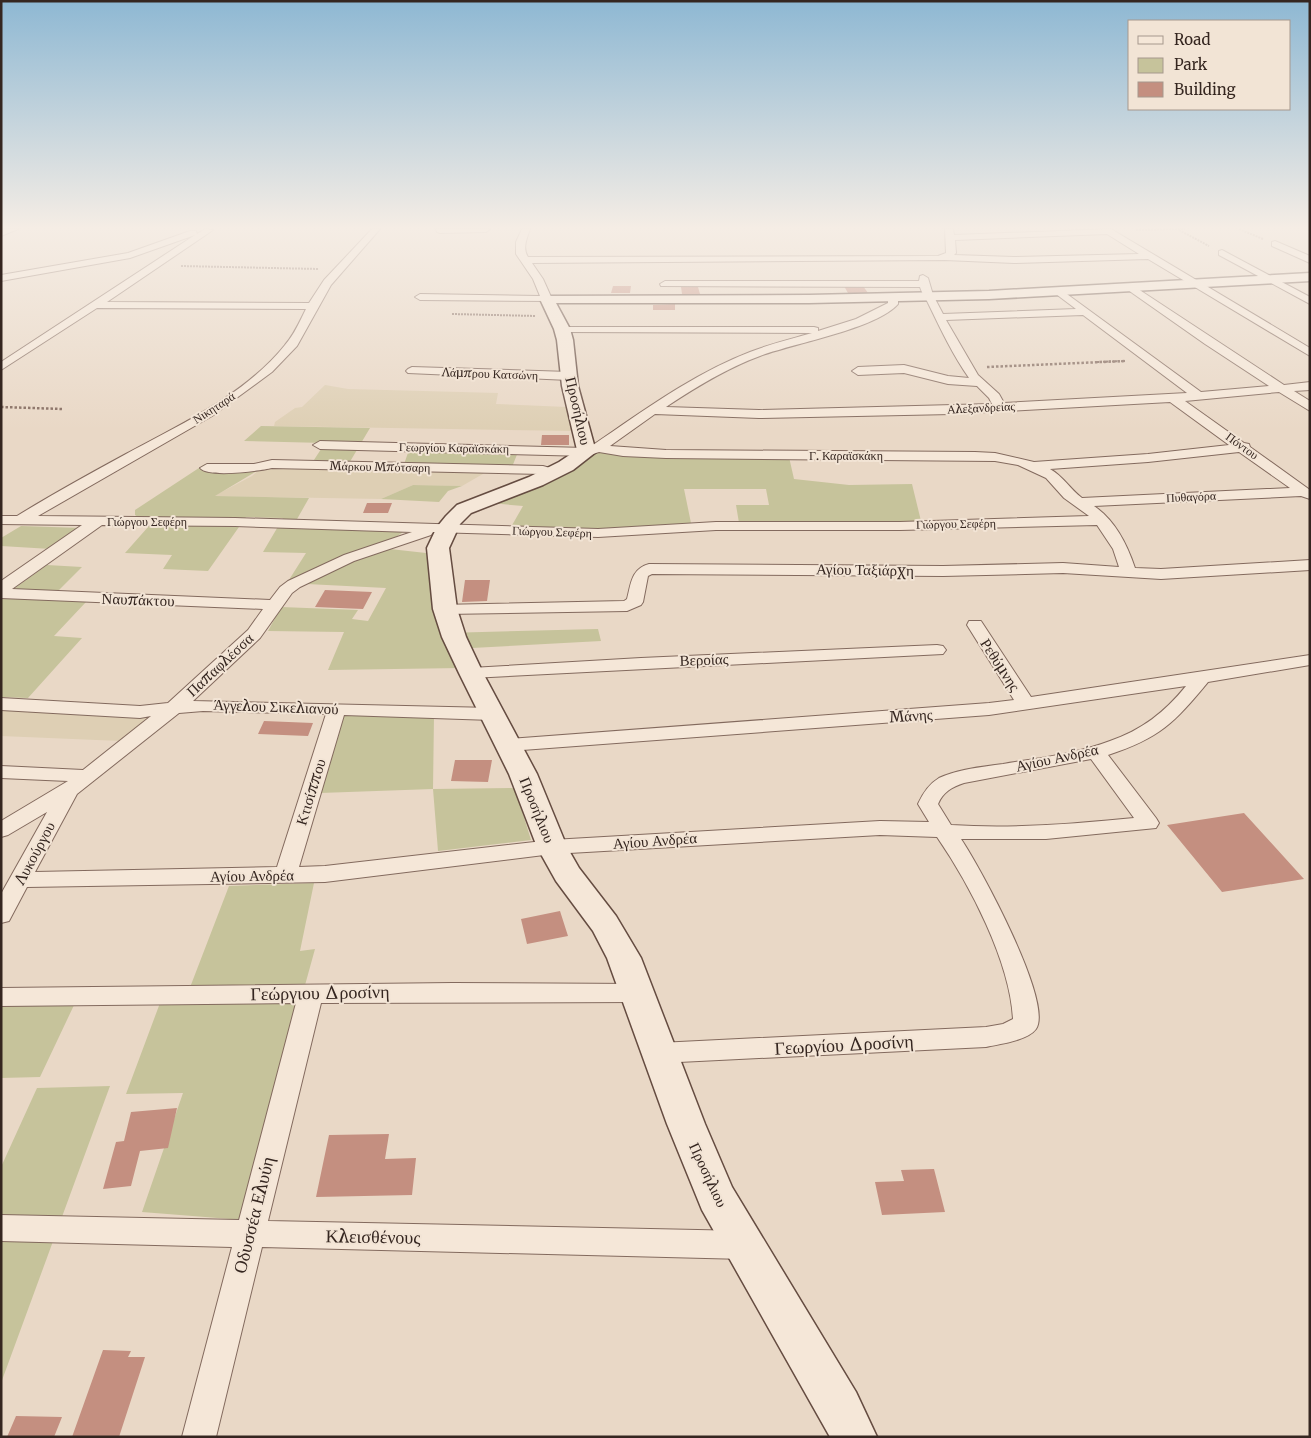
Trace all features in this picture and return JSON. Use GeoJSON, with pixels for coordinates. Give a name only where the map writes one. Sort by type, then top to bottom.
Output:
{"type":"FeatureCollection","features":[{"type":"Feature","properties":{"kind":"street"},"geometry":{"type":"LineString","coordinates":[[1,367],[111,296]]}},
{"type":"Feature","properties":{"kind":"street","name":"Νικηταρά"},"geometry":{"type":"LineString","coordinates":[[1,531],[72,488],[174,434],[240,391],[285,353],[297,338],[318,296]]}},
{"type":"Feature","properties":{"kind":"street","name":"Προσήλιου"},"geometry":{"type":"LineString","coordinates":[[546,296],[559,323],[569,376],[593,450],[526,486],[464,509],[446,527],[437,555],[445,609],[454,638],[509,745],[533,797],[552,847],[567,874],[612,936],[624,958],[716,1197],[840,1408],[854,1437]]}},
{"type":"Feature","properties":{"kind":"street"},"geometry":{"type":"LineString","coordinates":[[420,297],[750,300],[893,298],[901,296]]}},
{"type":"Feature","properties":{"kind":"street"},"geometry":{"type":"LineString","coordinates":[[930,296],[951,342],[969,368],[972,376],[995,397],[999,407]]}},
{"type":"Feature","properties":{"kind":"street"},"geometry":{"type":"LineString","coordinates":[[1065,296],[1148,360],[1199,396]]}},
{"type":"Feature","properties":{"kind":"street"},"geometry":{"type":"LineString","coordinates":[[1144,296],[1209,342],[1310,407]]}},
{"type":"Feature","properties":{"kind":"street"},"geometry":{"type":"LineString","coordinates":[[1218,296],[1310,353]]}},
{"type":"Feature","properties":{"kind":"street"},"geometry":{"type":"LineString","coordinates":[[593,450],[651,410],[716,372],[752,355],[838,330],[885,310],[893,304],[893,298]]}},
{"type":"Feature","properties":{"kind":"street"},"geometry":{"type":"LineString","coordinates":[[97,305],[314,306]]}},
{"type":"Feature","properties":{"kind":"street"},"geometry":{"type":"LineString","coordinates":[[939,317],[1086,312]]}},
{"type":"Feature","properties":{"kind":"street"},"geometry":{"type":"LineString","coordinates":[[559,323],[838,330]]}},
{"type":"Feature","properties":{"kind":"street"},"geometry":{"type":"LineString","coordinates":[[858,371],[904,369],[948,380],[981,383]]}},
{"type":"Feature","properties":{"kind":"street","name":"Λάμπρου Κατσώνη"},"geometry":{"type":"LineString","coordinates":[[412,371],[569,376]]}},
{"type":"Feature","properties":{"kind":"street","name":"Αλεξανδρείας"},"geometry":{"type":"LineString","coordinates":[[651,410],[759,414],[840,413],[1173,398],[1310,386]]}},
{"type":"Feature","properties":{"kind":"street","name":"Πόντου"},"geometry":{"type":"LineString","coordinates":[[1173,398],[1244,447],[1306,494]]}},
{"type":"Feature","properties":{"kind":"street","name":"Γεωργίου Καραϊσκάκη"},"geometry":{"type":"LineString","coordinates":[[320,445],[593,450]]}},
{"type":"Feature","properties":{"kind":"street"},"geometry":{"type":"LineString","coordinates":[[1034,466],[1140,459],[1244,447]]}},
{"type":"Feature","properties":{"kind":"street","name":"Γ. Καραϊσκάκη"},"geometry":{"type":"LineString","coordinates":[[593,450],[666,454],[988,456],[1034,466],[1051,475],[1069,495],[1079,502]]}},
{"type":"Feature","properties":{"kind":"street","name":"Μάρκου Μπότσαρη"},"geometry":{"type":"LineString","coordinates":[[207,468],[254,468],[272,464],[543,470],[552,473]]}},
{"type":"Feature","properties":{"kind":"street"},"geometry":{"type":"LineString","coordinates":[[1287,479],[1310,477]]}},
{"type":"Feature","properties":{"kind":"street","name":"Πυθαγόρα"},"geometry":{"type":"LineString","coordinates":[[1079,502],[1306,494]]}},
{"type":"Feature","properties":{"kind":"street"},"geometry":{"type":"LineString","coordinates":[[1079,502],[1102,520],[1118,543],[1128,572]]}},
{"type":"Feature","properties":{"kind":"street","name":"Γιώργου Σεφέρη"},"geometry":{"type":"LineString","coordinates":[[1,520],[235,522],[598,533],[716,526],[900,526],[1102,520]]}},
{"type":"Feature","properties":{"kind":"street"},"geometry":{"type":"LineString","coordinates":[[1,589],[98,521]]}},
{"type":"Feature","properties":{"kind":"street","name":"Παπαφλέσσα"},"geometry":{"type":"LineString","coordinates":[[1,830],[68,791],[175,707],[254,634],[286,590],[294,584],[349,558],[405,538],[446,527]]}},
{"type":"Feature","properties":{"kind":"street","name":"Αγίου Ταξιάρχη"},"geometry":{"type":"LineString","coordinates":[[445,609],[627,606],[635,602],[641,574],[649,569],[943,571],[1063,568],[1180,573],[1310,565]]}},
{"type":"Feature","properties":{"kind":"street","name":"Ναυπάκτου"},"geometry":{"type":"LineString","coordinates":[[1,593],[275,605]]}},
{"type":"Feature","properties":{"kind":"street","name":"Ρεθύμνης"},"geometry":{"type":"LineString","coordinates":[[975,625],[1026,704]]}},
{"type":"Feature","properties":{"kind":"street","name":"Βεροίας"},"geometry":{"type":"LineString","coordinates":[[471,674],[641,663],[937,650]]}},
{"type":"Feature","properties":{"kind":"street","name":"Μάνης"},"geometry":{"type":"LineString","coordinates":[[509,745],[948,713],[1026,704],[1310,660]]}},
{"type":"Feature","properties":{"kind":"street","name":"Αγίου Ανδρέα"},"geometry":{"type":"LineString","coordinates":[[944,831],[928,804],[934,791],[945,783],[963,777],[1095,752],[1143,735],[1163,722],[1202,678]]}},
{"type":"Feature","properties":{"kind":"street","name":"Άγγελου Σικελιανού"},"geometry":{"type":"LineString","coordinates":[[1,704],[140,712],[203,705],[492,714]]}},
{"type":"Feature","properties":{"kind":"street","name":"Κτισίππου"},"geometry":{"type":"LineString","coordinates":[[285,876],[337,709]]}},
{"type":"Feature","properties":{"kind":"street"},"geometry":{"type":"LineString","coordinates":[[944,831],[982,834],[1042,832],[1149,823],[1095,752]]}},
{"type":"Feature","properties":{"kind":"street"},"geometry":{"type":"LineString","coordinates":[[1,772],[88,776]]}},
{"type":"Feature","properties":{"kind":"street","name":"Λυκούργου"},"geometry":{"type":"LineString","coordinates":[[1,915],[68,791]]}},
{"type":"Feature","properties":{"kind":"street","name":"Αγίου Ανδρέα"},"geometry":{"type":"LineString","coordinates":[[20,880],[325,874],[552,847],[880,828],[916,828],[944,831]]}},
{"type":"Feature","properties":{"kind":"street","name":"Γεωργίου Δροσίνη"},"geometry":{"type":"LineString","coordinates":[[659,1053],[986,1037],[1008,1034],[1026,1024],[1025,1003],[994,917],[957,849],[944,831]]}},
{"type":"Feature","properties":{"kind":"street","name":"Γεώργιου Δροσίνη"},"geometry":{"type":"LineString","coordinates":[[1,997],[638,992]]}},
{"type":"Feature","properties":{"kind":"street","name":"Οδυσσέα Ελυύη"},"geometry":{"type":"LineString","coordinates":[[198,1437],[311,994]]}},
{"type":"Feature","properties":{"kind":"street","name":"Κλεισθένους"},"geometry":{"type":"LineString","coordinates":[[1,1228],[745,1245]]}},
{"type":"Feature","properties":{"kind":"path"},"geometry":{"type":"LineString","coordinates":[[452,314],[559,323]]}},
{"type":"Feature","properties":{"kind":"path"},"geometry":{"type":"LineString","coordinates":[[969,368],[1148,360]]}},
{"type":"Feature","properties":{"kind":"path"},"geometry":{"type":"LineString","coordinates":[[1,407],[63,409]]}},
{"type":"Feature","properties":{"kind":"shaded area"},"geometry":{"type":"Polygon","coordinates":[[[325,385],[348,389],[498,393],[496,404],[567,407],[574,431],[274,426],[275,422],[295,408],[302,407],[325,385]]]}},
{"type":"Feature","properties":{"kind":"shaded area"},"geometry":{"type":"Polygon","coordinates":[[[268,462],[495,467],[462,486],[413,485],[381,499],[214,496],[252,476],[268,462]]]}},
{"type":"Feature","properties":{"kind":"shaded area"},"geometry":{"type":"Polygon","coordinates":[[[1,708],[151,717],[121,741],[1,736],[1,708]]]}},
{"type":"Feature","properties":{"kind":"green space"},"geometry":{"type":"Polygon","coordinates":[[[261,426],[370,428],[348,465],[312,463],[325,443],[244,441],[261,426]]]}},
{"type":"Feature","properties":{"kind":"green space"},"geometry":{"type":"Polygon","coordinates":[[[409,450],[518,452],[512,467],[403,467],[409,450]]]}},
{"type":"Feature","properties":{"kind":"green space"},"geometry":{"type":"Polygon","coordinates":[[[599,451],[789,457],[794,479],[849,485],[912,484],[921,521],[739,523],[736,505],[769,505],[766,489],[684,489],[691,523],[624,529],[511,527],[523,506],[490,503],[530,490],[564,475],[599,451]]]}},
{"type":"Feature","properties":{"kind":"green space"},"geometry":{"type":"Polygon","coordinates":[[[205,464],[256,465],[246,471],[257,471],[215,496],[309,498],[292,528],[406,530],[393,539],[372,547],[426,553],[431,581],[445,633],[598,629],[601,641],[453,649],[461,668],[328,670],[344,632],[268,631],[281,607],[358,610],[352,619],[368,621],[386,588],[287,583],[306,553],[263,552],[283,518],[246,517],[208,571],[163,569],[172,555],[125,553],[156,518],[138,517],[135,515],[135,510],[205,464]]]}},
{"type":"Feature","properties":{"kind":"green space"},"geometry":{"type":"Polygon","coordinates":[[[413,485],[462,486],[448,491],[439,502],[381,499],[413,485]]]}},
{"type":"Feature","properties":{"kind":"green space"},"geometry":{"type":"Polygon","coordinates":[[[21,526],[82,528],[51,549],[1,546],[1,538],[21,526]]]}},
{"type":"Feature","properties":{"kind":"green space"},"geometry":{"type":"Polygon","coordinates":[[[47,565],[82,567],[49,600],[86,602],[54,636],[82,638],[28,698],[1,697],[1,598],[47,565]]]}},
{"type":"Feature","properties":{"kind":"green space"},"geometry":{"type":"Polygon","coordinates":[[[342,715],[434,716],[433,789],[320,793],[342,715]]]}},
{"type":"Feature","properties":{"kind":"green space"},"geometry":{"type":"Polygon","coordinates":[[[515,788],[531,840],[438,851],[433,789],[515,788]]]}},
{"type":"Feature","properties":{"kind":"green space"},"geometry":{"type":"Polygon","coordinates":[[[314,883],[300,951],[315,949],[273,1101],[243,1220],[142,1212],[183,1093],[126,1094],[160,1003],[184,1003],[229,886],[314,883]]]}},
{"type":"Feature","properties":{"kind":"green space"},"geometry":{"type":"Polygon","coordinates":[[[1,1003],[75,1003],[40,1077],[1,1078],[1,1003]]]}},
{"type":"Feature","properties":{"kind":"green space"},"geometry":{"type":"Polygon","coordinates":[[[110,1086],[1,1383],[1,1167],[37,1088],[110,1086]]]}},
{"type":"Feature","properties":{"kind":"building"},"geometry":{"type":"Polygon","coordinates":[[[675,304],[675,310],[653,310],[653,305],[675,304]]]}},
{"type":"Feature","properties":{"kind":"building"},"geometry":{"type":"Polygon","coordinates":[[[542,435],[569,435],[569,445],[541,445],[542,435]]]}},
{"type":"Feature","properties":{"kind":"building"},"geometry":{"type":"Polygon","coordinates":[[[367,503],[392,503],[388,513],[363,513],[367,503]]]}},
{"type":"Feature","properties":{"kind":"building"},"geometry":{"type":"Polygon","coordinates":[[[465,580],[490,580],[487,601],[462,602],[465,580]]]}},
{"type":"Feature","properties":{"kind":"building"},"geometry":{"type":"Polygon","coordinates":[[[325,590],[372,592],[363,609],[315,607],[325,590]]]}},
{"type":"Feature","properties":{"kind":"building"},"geometry":{"type":"Polygon","coordinates":[[[264,721],[313,723],[308,736],[258,734],[264,721]]]}},
{"type":"Feature","properties":{"kind":"building"},"geometry":{"type":"Polygon","coordinates":[[[455,760],[492,760],[488,782],[451,781],[455,760]]]}},
{"type":"Feature","properties":{"kind":"building"},"geometry":{"type":"Polygon","coordinates":[[[1244,813],[1304,879],[1222,892],[1167,825],[1244,813]]]}},
{"type":"Feature","properties":{"kind":"building"},"geometry":{"type":"Polygon","coordinates":[[[560,911],[568,936],[527,944],[521,919],[560,911]]]}},
{"type":"Feature","properties":{"kind":"building"},"geometry":{"type":"Polygon","coordinates":[[[177,1108],[168,1148],[140,1151],[131,1186],[103,1189],[116,1142],[124,1141],[131,1112],[177,1108]]]}},
{"type":"Feature","properties":{"kind":"building"},"geometry":{"type":"Polygon","coordinates":[[[389,1134],[385,1159],[416,1158],[412,1195],[316,1197],[329,1135],[389,1134]]]}},
{"type":"Feature","properties":{"kind":"building"},"geometry":{"type":"Polygon","coordinates":[[[934,1169],[945,1212],[882,1215],[875,1182],[904,1181],[901,1170],[934,1169]]]}},
{"type":"Feature","properties":{"kind":"building"},"geometry":{"type":"Polygon","coordinates":[[[103,1350],[131,1351],[128,1357],[145,1357],[119,1437],[72,1437],[103,1350]]]}},
{"type":"Feature","properties":{"kind":"building"},"geometry":{"type":"Polygon","coordinates":[[[16,1416],[62,1417],[54,1437],[7,1437],[16,1416]]]}}]}
